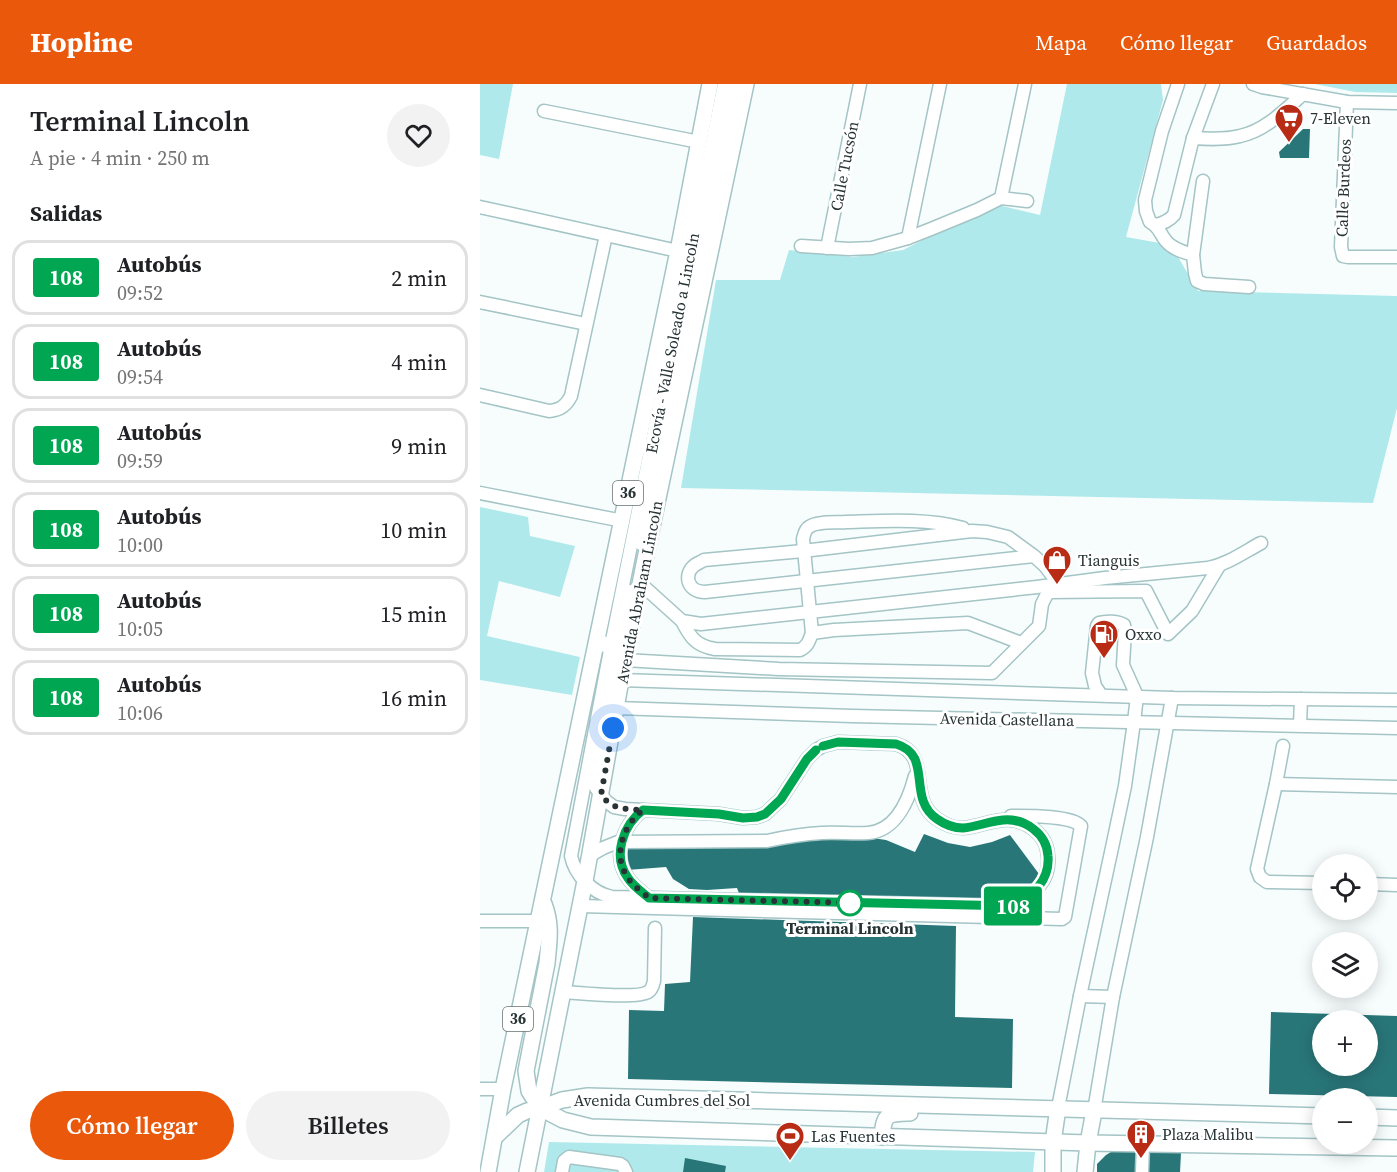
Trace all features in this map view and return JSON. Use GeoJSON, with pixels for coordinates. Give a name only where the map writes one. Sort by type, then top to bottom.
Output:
{"type":"FeatureCollection","features":[{"type":"Feature","properties":{"kind":"main road","name":"Avenida Abraham Lincoln"},"geometry":{"type":"LineString","coordinates":[[527,1172],[585,881],[621,680],[616,648],[641,584],[746,84]]}},
{"type":"Feature","properties":{"kind":"main road","name":"36"},"geometry":{"type":"LineString","coordinates":[[488,1172],[503,1089],[543,901],[616,648],[622,521],[678,251],[707,87]]}},
{"type":"Feature","properties":{"kind":"main road"},"geometry":{"type":"LineString","coordinates":[[495,1137],[518,1115],[540,1108],[529,1091],[526,1071],[549,946],[549,916],[543,901]]}},
{"type":"Feature","properties":{"kind":"main road","name":"Avenida Cumbres del Sol"},"geometry":{"type":"LineString","coordinates":[[540,1108],[562,1100],[588,1096],[1312,1116]]}},
{"type":"Feature","properties":{"kind":"main road"},"geometry":{"type":"LineString","coordinates":[[882,1137],[883,1122],[889,1115],[943,1113],[969,1106]]}},
{"type":"Feature","properties":{"kind":"main road","name":"Avenida Cumbres del Sol"},"geometry":{"type":"LineString","coordinates":[[540,1108],[562,1120],[591,1127],[1088,1143],[1397,1148]]}},
{"type":"Feature","properties":{"kind":"main road"},"geometry":{"type":"LineString","coordinates":[[1053,1172],[1053,1142],[1058,1108]]}},
{"type":"Feature","properties":{"kind":"main road"},"geometry":{"type":"LineString","coordinates":[[1085,1172],[1094,1111]]}},
{"type":"Feature","properties":{"kind":"main road"},"geometry":{"type":"LineString","coordinates":[[1378,1117],[1397,1118]]}},
{"type":"Feature","properties":{"kind":"street","name":"Ecovía - Valle Soleado a Lincoln"},"geometry":{"type":"LineString","coordinates":[[585,881],[577,872],[571,856],[616,648],[724,84]]}},
{"type":"Feature","properties":{"kind":"street"},"geometry":{"type":"LineString","coordinates":[[585,881],[606,896],[1015,906],[1034,893],[1044,879],[1049,864],[1048,849],[1042,836],[1034,828],[1014,820],[1003,820],[963,828],[951,826],[932,815],[921,797],[918,760],[912,744],[898,738],[830,737],[817,742],[802,755],[778,792],[767,804],[757,810],[747,812],[622,802],[596,788],[593,780],[616,648],[735,84]]}},
{"type":"Feature","properties":{"kind":"street","name":"Calle Tucsón"},"geometry":{"type":"LineString","coordinates":[[828,248],[860,84]]}},
{"type":"Feature","properties":{"kind":"street"},"geometry":{"type":"LineString","coordinates":[[908,238],[940,84]]}},
{"type":"Feature","properties":{"kind":"street"},"geometry":{"type":"LineString","coordinates":[[1001,198],[1024,84]]}},
{"type":"Feature","properties":{"kind":"street"},"geometry":{"type":"LineString","coordinates":[[1178,84],[1162,131],[1145,200],[1150,222],[1156,225],[1167,243],[1193,255]]}},
{"type":"Feature","properties":{"kind":"street"},"geometry":{"type":"LineString","coordinates":[[1156,225],[1164,223],[1174,215],[1193,138],[1213,84]]}},
{"type":"Feature","properties":{"kind":"street"},"geometry":{"type":"LineString","coordinates":[[1253,84],[1347,102],[1397,103]]}},
{"type":"Feature","properties":{"kind":"street"},"geometry":{"type":"LineString","coordinates":[[1193,138],[1222,139],[1242,136],[1271,122],[1303,94]]}},
{"type":"Feature","properties":{"kind":"street","name":"Calle Burdeos"},"geometry":{"type":"LineString","coordinates":[[1347,102],[1342,253],[1343,256],[1348,257],[1397,257]]}},
{"type":"Feature","properties":{"kind":"street"},"geometry":{"type":"LineString","coordinates":[[544,111],[699,142]]}},
{"type":"Feature","properties":{"kind":"street"},"geometry":{"type":"LineString","coordinates":[[1203,181],[1193,255],[1197,281],[1204,285],[1249,287]]}},
{"type":"Feature","properties":{"kind":"street"},"geometry":{"type":"LineString","coordinates":[[801,246],[872,248],[908,238],[1001,198],[1027,201]]}},
{"type":"Feature","properties":{"kind":"street"},"geometry":{"type":"LineString","coordinates":[[480,207],[678,251]]}},
{"type":"Feature","properties":{"kind":"street"},"geometry":{"type":"LineString","coordinates":[[480,395],[549,411],[563,407],[571,396],[606,235]]}},
{"type":"Feature","properties":{"kind":"street"},"geometry":{"type":"LineString","coordinates":[[480,302],[586,324]]}},
{"type":"Feature","properties":{"kind":"street"},"geometry":{"type":"LineString","coordinates":[[480,493],[622,521]]}},
{"type":"Feature","properties":{"kind":"street"},"geometry":{"type":"LineString","coordinates":[[641,584],[682,621],[687,632],[704,647],[800,650],[809,642],[812,633],[803,551],[803,539],[809,526],[823,523],[906,521],[956,526],[972,531]]}},
{"type":"Feature","properties":{"kind":"street"},"geometry":{"type":"LineString","coordinates":[[1034,556],[697,592],[691,588],[689,580],[689,573],[694,566],[704,560],[972,531],[1008,537],[1034,556],[1045,566],[1058,583]]}},
{"type":"Feature","properties":{"kind":"street"},"geometry":{"type":"LineString","coordinates":[[682,621],[701,624],[1219,566],[1261,543]]}},
{"type":"Feature","properties":{"kind":"street"},"geometry":{"type":"LineString","coordinates":[[616,648],[779,669],[992,674],[1039,626],[1042,604],[1048,592],[1146,591],[1168,634],[1192,610],[1219,566]]}},
{"type":"Feature","properties":{"kind":"street"},"geometry":{"type":"LineString","coordinates":[[1058,1108],[1125,786],[1134,722],[1137,696],[1123,665],[1125,631],[1124,625],[1120,623],[1103,622],[1097,626],[1092,673],[1093,681],[1101,695]]}},
{"type":"Feature","properties":{"kind":"street"},"geometry":{"type":"LineString","coordinates":[[812,633],[968,623],[1021,644]]}},
{"type":"Feature","properties":{"kind":"street","name":"Avenida Castellana"},"geometry":{"type":"LineString","coordinates":[[621,680],[1172,698],[1397,700]]}},
{"type":"Feature","properties":{"kind":"street"},"geometry":{"type":"LineString","coordinates":[[1094,1111],[1113,997],[1147,837],[1172,698]]}},
{"type":"Feature","properties":{"kind":"street"},"geometry":{"type":"LineString","coordinates":[[1300,725],[1301,699]]}},
{"type":"Feature","properties":{"kind":"street","name":"Avenida Castellana"},"geometry":{"type":"LineString","coordinates":[[616,708],[852,716],[1397,728]]}},
{"type":"Feature","properties":{"kind":"street"},"geometry":{"type":"LineString","coordinates":[[580,906],[1060,920],[1065,917],[1081,826],[1045,816],[1003,816],[953,821],[936,810],[929,800],[924,765],[903,746],[896,744],[838,742],[823,746],[807,759],[781,799],[765,814],[757,817],[743,818],[719,814],[614,807],[606,801],[602,791]]}},
{"type":"Feature","properties":{"kind":"street"},"geometry":{"type":"LineString","coordinates":[[1282,746],[1257,869],[1258,874],[1267,882],[1312,883]]}},
{"type":"Feature","properties":{"kind":"street"},"geometry":{"type":"LineString","coordinates":[[589,856],[603,848],[622,842],[767,841],[823,833],[870,833],[888,825],[898,815],[911,789],[918,760]]}},
{"type":"Feature","properties":{"kind":"street"},"geometry":{"type":"LineString","coordinates":[[1276,784],[1397,787]]}},
{"type":"Feature","properties":{"kind":"street"},"geometry":{"type":"LineString","coordinates":[[643,810],[634,816],[626,828],[620,860],[628,880],[649,898]]}},
{"type":"Feature","properties":{"kind":"street"},"geometry":{"type":"LineString","coordinates":[[1378,885],[1397,885]]}},
{"type":"Feature","properties":{"kind":"street"},"geometry":{"type":"LineString","coordinates":[[480,921],[539,921]]}},
{"type":"Feature","properties":{"kind":"street"},"geometry":{"type":"LineString","coordinates":[[563,992],[613,996],[649,992],[654,981],[656,928]]}},
{"type":"Feature","properties":{"kind":"street"},"geometry":{"type":"LineString","coordinates":[[1080,996],[1113,997]]}},
{"type":"Feature","properties":{"kind":"street"},"geometry":{"type":"LineString","coordinates":[[480,1089],[503,1089]]}},
{"type":"Feature","properties":{"kind":"street"},"geometry":{"type":"LineString","coordinates":[[1142,1172],[1143,1144]]}},
{"type":"Feature","properties":{"kind":"street"},"geometry":{"type":"LineString","coordinates":[[562,1172],[564,1161],[570,1158],[620,1164],[624,1166],[626,1172]]}},
{"type":"Feature","properties":{"kind":"shaded area"},"geometry":{"type":"Polygon","coordinates":[[[480,84],[513,84],[499,159],[480,155],[480,84]]]}},
{"type":"Feature","properties":{"kind":"shaded area"},"geometry":{"type":"Polygon","coordinates":[[[1067,84],[1161,84],[1163,100],[1126,237],[1171,245],[1198,291],[1397,296],[1397,408],[1373,503],[681,488],[716,280],[780,280],[789,250],[853,257],[903,250],[994,204],[1040,215],[1067,84]]]}},
{"type":"Feature","properties":{"kind":"shaded area"},"geometry":{"type":"Polygon","coordinates":[[[1315,84],[1397,84],[1397,93],[1355,92],[1315,84]]]}},
{"type":"Feature","properties":{"kind":"shaded area"},"geometry":{"type":"Polygon","coordinates":[[[480,507],[528,517],[530,536],[575,546],[560,597],[499,581],[487,636],[580,657],[572,695],[480,680],[480,507]]]}},
{"type":"Feature","properties":{"kind":"shaded area","name":"Las Fuentes"},"geometry":{"type":"Polygon","coordinates":[[[549,1142],[1035,1152],[1033,1172],[544,1172],[549,1142]]]}},
{"type":"Feature","properties":{"kind":"building"},"geometry":{"type":"Polygon","coordinates":[[[1303,129],[1310,129],[1309,158],[1280,158],[1279,152],[1303,129]]]}},
{"type":"Feature","properties":{"kind":"building","name":"Terminal Lincoln"},"geometry":{"type":"Polygon","coordinates":[[[924,834],[948,843],[970,847],[1010,835],[1039,874],[1038,883],[1027,894],[1011,899],[740,896],[737,888],[689,889],[673,879],[666,867],[627,870],[626,848],[852,835],[886,840],[915,852],[924,834]]]}},
{"type":"Feature","properties":{"kind":"building"},"geometry":{"type":"Polygon","coordinates":[[[693,917],[956,926],[955,1017],[1013,1019],[1012,1088],[628,1079],[629,1010],[664,1011],[665,984],[690,982],[693,917]]]}},
{"type":"Feature","properties":{"kind":"building"},"geometry":{"type":"Polygon","coordinates":[[[1271,1012],[1312,1013],[1312,1076],[1378,1076],[1378,1015],[1397,1016],[1397,1097],[1378,1097],[1378,1088],[1312,1088],[1312,1095],[1269,1094],[1271,1012]]]}},
{"type":"Feature","properties":{"kind":"building","name":"Plaza Malibu"},"geometry":{"type":"Polygon","coordinates":[[[1116,1149],[1181,1153],[1180,1172],[1097,1172],[1097,1164],[1116,1149]]]}},
{"type":"Feature","properties":{"kind":"building"},"geometry":{"type":"Polygon","coordinates":[[[685,1158],[726,1166],[725,1172],[683,1172],[685,1158]]]}},
{"type":"Feature","properties":{"kind":"bus line","name":"108"},"geometry":{"type":"LineString","coordinates":[[816,750],[797,773],[781,799],[765,814],[757,817],[743,818],[671,810],[643,810],[634,816],[626,828],[621,847],[620,860],[628,880],[649,898],[1015,906],[1034,893],[1044,879],[1049,864],[1048,849],[1042,836],[1034,828],[1014,820],[1003,820],[963,828],[951,826],[932,815],[921,797],[918,766],[914,756],[903,746],[838,742],[823,746]]}},
{"type":"Feature","properties":{"kind":"place","name":"7-Eleven"},"geometry":{"type":"Point","coordinates":[1289,144]}},
{"type":"Feature","properties":{"kind":"place","name":"Tianguis"},"geometry":{"type":"Point","coordinates":[1057,586]}},
{"type":"Feature","properties":{"kind":"place","name":"Oxxo"},"geometry":{"type":"Point","coordinates":[1104,660]}},
{"type":"Feature","properties":{"kind":"place","name":"Terminal Lincoln"},"geometry":{"type":"Point","coordinates":[850,903]}},
{"type":"Feature","properties":{"kind":"place","name":"Plaza Malibu"},"geometry":{"type":"Point","coordinates":[1141,1160]}},
{"type":"Feature","properties":{"kind":"place","name":"Las Fuentes"},"geometry":{"type":"Point","coordinates":[790,1162]}},
{"type":"Feature","properties":{"kind":"route"},"geometry":{"type":"LineString","coordinates":[[613,728],[601,795],[614,807],[643,810],[634,816],[626,828],[620,860],[628,880],[649,898],[855,903],[850,903]]}}]}
